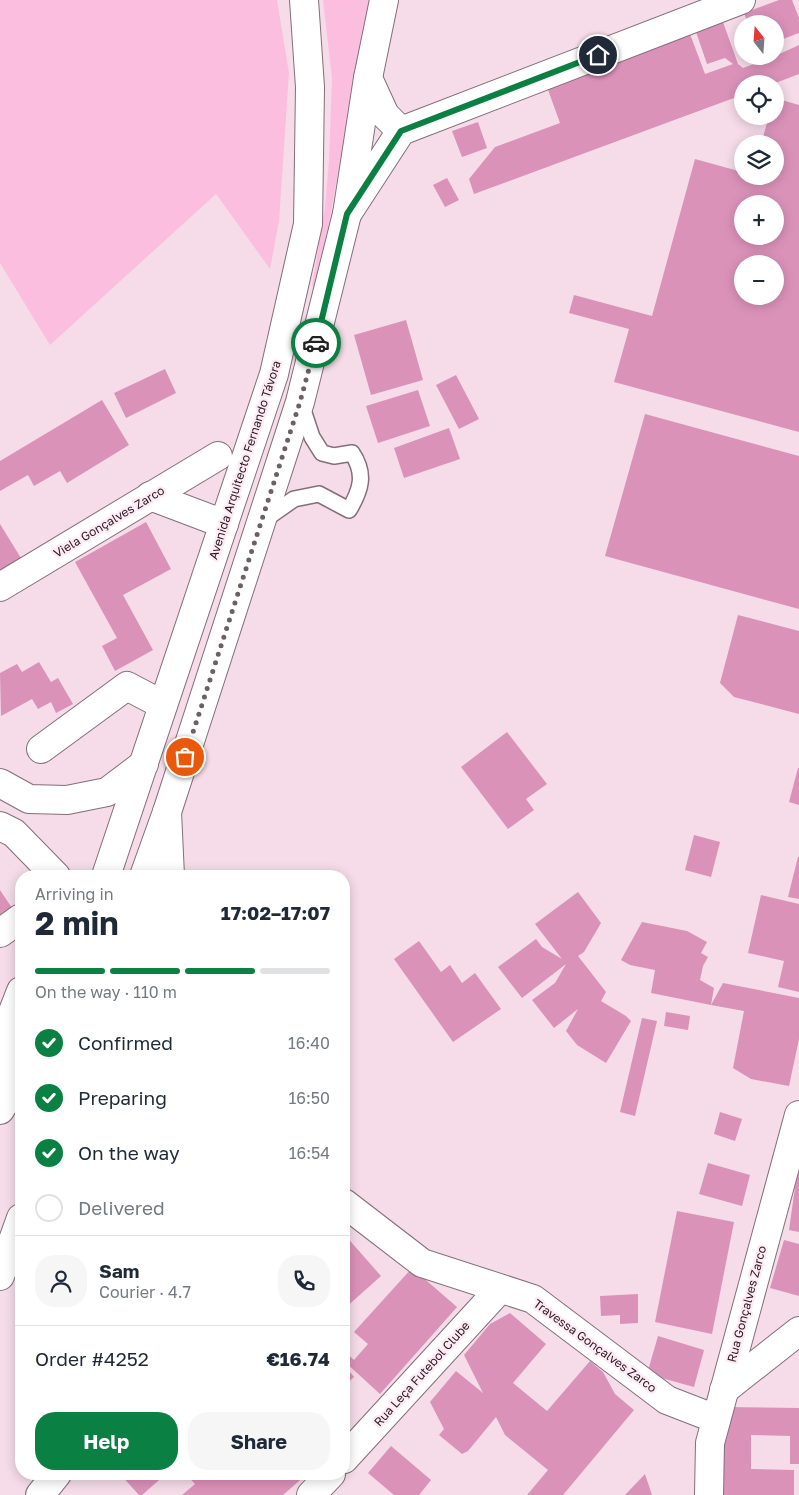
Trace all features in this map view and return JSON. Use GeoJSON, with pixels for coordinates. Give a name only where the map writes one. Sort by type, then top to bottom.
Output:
{"type":"FeatureCollection","features":[{"type":"Feature","properties":{"kind":"street","name":"Avenida Arquitecto Fernando Távora"},"geometry":{"type":"LineString","coordinates":[[108,870],[274,374],[308,224],[310,87],[304,0]]}},
{"type":"Feature","properties":{"kind":"street"},"geometry":{"type":"LineString","coordinates":[[146,870],[167,812],[300,402],[347,214],[368,78],[384,0]]}},
{"type":"Feature","properties":{"kind":"street"},"geometry":{"type":"LineString","coordinates":[[347,214],[401,131],[741,0]]}},
{"type":"Feature","properties":{"kind":"street"},"geometry":{"type":"LineString","coordinates":[[368,78],[385,115],[401,131]]}},
{"type":"Feature","properties":{"kind":"street","name":"Viela Gonçalves Zarco"},"geometry":{"type":"LineString","coordinates":[[0,587],[218,456]]}},
{"type":"Feature","properties":{"kind":"street"},"geometry":{"type":"LineString","coordinates":[[150,496],[224,524]]}},
{"type":"Feature","properties":{"kind":"street"},"geometry":{"type":"LineString","coordinates":[[41,749],[127,686],[163,705]]}},
{"type":"Feature","properties":{"kind":"street"},"geometry":{"type":"LineString","coordinates":[[0,783],[30,799],[67,800],[107,792],[144,764]]}},
{"type":"Feature","properties":{"kind":"street"},"geometry":{"type":"LineString","coordinates":[[167,812],[170,870]]}},
{"type":"Feature","properties":{"kind":"street"},"geometry":{"type":"LineString","coordinates":[[0,826],[14,833],[50,870]]}},
{"type":"Feature","properties":{"kind":"street"},"geometry":{"type":"LineString","coordinates":[[0,933],[15,922]]}},
{"type":"Feature","properties":{"kind":"street"},"geometry":{"type":"LineString","coordinates":[[0,1105],[12,1014],[15,1007]]}},
{"type":"Feature","properties":{"kind":"street"},"geometry":{"type":"LineString","coordinates":[[0,1110],[15,1086]]}},
{"type":"Feature","properties":{"kind":"street","name":"Rua Gonçalves Zarco"},"geometry":{"type":"LineString","coordinates":[[709,1495],[710,1442],[799,1115]]}},
{"type":"Feature","properties":{"kind":"street","name":"Travessa Gonçalves Zarco"},"geometry":{"type":"LineString","coordinates":[[350,1208],[422,1263],[533,1299],[668,1400],[716,1419]]}},
{"type":"Feature","properties":{"kind":"street"},"geometry":{"type":"LineString","coordinates":[[0,1274],[15,1234]]}},
{"type":"Feature","properties":{"kind":"street","name":"Rua Leça Futebol Clube"},"geometry":{"type":"LineString","coordinates":[[350,1452],[500,1289]]}},
{"type":"Feature","properties":{"kind":"street"},"geometry":{"type":"LineString","coordinates":[[724,1390],[799,1331]]}},
{"type":"Feature","properties":{"kind":"street"},"geometry":{"type":"LineString","coordinates":[[40,1495],[51,1480]]}},
{"type":"Feature","properties":{"kind":"street"},"geometry":{"type":"LineString","coordinates":[[311,1495],[325,1480]]}},
{"type":"Feature","properties":{"kind":"lane"},"geometry":{"type":"LineString","coordinates":[[261,522],[294,499],[319,494],[349,510],[362,480],[360,464],[352,453],[334,456],[322,453],[312,437],[300,402]]}},
{"type":"Feature","properties":{"kind":"shaded area"},"geometry":{"type":"Polygon","coordinates":[[[0,0],[277,0],[289,73],[279,221],[270,269],[216,194],[50,345],[0,263],[0,0]]]}},
{"type":"Feature","properties":{"kind":"shaded area"},"geometry":{"type":"Polygon","coordinates":[[[323,0],[370,0],[317,287],[312,286],[325,207],[329,161],[332,78],[323,0]]]}},
{"type":"Feature","properties":{"kind":"building"},"geometry":{"type":"Polygon","coordinates":[[[779,0],[792,0],[799,18],[799,33],[784,39],[784,15],[745,15],[744,13],[779,0]]]}},
{"type":"Feature","properties":{"kind":"building"},"geometry":{"type":"Polygon","coordinates":[[[723,22],[734,53],[734,65],[739,65],[743,68],[751,65],[784,65],[784,52],[799,45],[799,74],[784,80],[784,75],[734,75],[734,98],[474,194],[469,179],[495,147],[560,123],[547,87],[690,34],[705,74],[733,64],[725,58],[707,64],[696,32],[723,22]]]}},
{"type":"Feature","properties":{"kind":"building"},"geometry":{"type":"Polygon","coordinates":[[[784,101],[799,105],[799,432],[614,382],[629,329],[569,313],[574,295],[652,316],[695,159],[734,170],[734,185],[784,185],[784,135],[764,135],[766,125],[784,125],[784,101]]]}},
{"type":"Feature","properties":{"kind":"building"},"geometry":{"type":"Polygon","coordinates":[[[478,122],[487,148],[462,157],[452,131],[478,122]]]}},
{"type":"Feature","properties":{"kind":"building"},"geometry":{"type":"Polygon","coordinates":[[[447,178],[459,200],[445,207],[433,185],[447,178]]]}},
{"type":"Feature","properties":{"kind":"building"},"geometry":{"type":"Polygon","coordinates":[[[406,320],[423,380],[371,395],[354,335],[406,320]]]}},
{"type":"Feature","properties":{"kind":"building"},"geometry":{"type":"Polygon","coordinates":[[[165,369],[176,393],[126,418],[114,393],[165,369]]]}},
{"type":"Feature","properties":{"kind":"building"},"geometry":{"type":"Polygon","coordinates":[[[456,375],[479,419],[459,429],[436,385],[456,375]]]}},
{"type":"Feature","properties":{"kind":"building"},"geometry":{"type":"Polygon","coordinates":[[[418,390],[430,426],[378,443],[366,406],[418,390]]]}},
{"type":"Feature","properties":{"kind":"building"},"geometry":{"type":"Polygon","coordinates":[[[102,400],[129,445],[67,483],[60,471],[34,486],[28,475],[0,491],[0,461],[102,400]]]}},
{"type":"Feature","properties":{"kind":"building"},"geometry":{"type":"Polygon","coordinates":[[[645,414],[799,456],[799,609],[605,556],[645,414]]]}},
{"type":"Feature","properties":{"kind":"building"},"geometry":{"type":"Polygon","coordinates":[[[449,428],[460,459],[404,478],[394,448],[449,428]]]}},
{"type":"Feature","properties":{"kind":"building"},"geometry":{"type":"Polygon","coordinates":[[[146,522],[171,569],[123,595],[153,650],[115,671],[102,646],[117,638],[75,562],[146,522]]]}},
{"type":"Feature","properties":{"kind":"building"},"geometry":{"type":"Polygon","coordinates":[[[0,524],[24,563],[0,577],[0,524]]]}},
{"type":"Feature","properties":{"kind":"building"},"geometry":{"type":"Polygon","coordinates":[[[738,615],[799,631],[799,714],[734,697],[720,683],[738,615]]]}},
{"type":"Feature","properties":{"kind":"building"},"geometry":{"type":"Polygon","coordinates":[[[39,662],[51,682],[58,678],[73,704],[56,713],[51,702],[38,709],[32,699],[1,716],[0,673],[17,664],[22,672],[39,662]]]}},
{"type":"Feature","properties":{"kind":"building"},"geometry":{"type":"Polygon","coordinates":[[[507,732],[547,784],[526,799],[534,810],[508,829],[461,767],[507,732]]]}},
{"type":"Feature","properties":{"kind":"building"},"geometry":{"type":"Polygon","coordinates":[[[799,768],[799,805],[789,802],[799,768]]]}},
{"type":"Feature","properties":{"kind":"building"},"geometry":{"type":"Polygon","coordinates":[[[694,835],[720,842],[711,877],[685,870],[694,835]]]}},
{"type":"Feature","properties":{"kind":"building"},"geometry":{"type":"Polygon","coordinates":[[[799,857],[799,899],[788,897],[799,857]]]}},
{"type":"Feature","properties":{"kind":"building"},"geometry":{"type":"Polygon","coordinates":[[[0,890],[12,908],[0,915],[0,890]]]}},
{"type":"Feature","properties":{"kind":"building"},"geometry":{"type":"Polygon","coordinates":[[[578,892],[601,923],[584,952],[578,956],[606,992],[601,1001],[631,1021],[606,1063],[577,1045],[566,1031],[578,1009],[554,1028],[532,1000],[555,983],[566,964],[522,998],[498,967],[536,939],[542,947],[562,959],[535,924],[578,892]]]}},
{"type":"Feature","properties":{"kind":"building"},"geometry":{"type":"Polygon","coordinates":[[[761,895],[799,904],[799,992],[778,987],[784,961],[748,953],[761,895]]]}},
{"type":"Feature","properties":{"kind":"building"},"geometry":{"type":"Polygon","coordinates":[[[642,922],[687,931],[707,942],[701,953],[708,957],[703,966],[700,980],[714,988],[711,1005],[651,993],[655,970],[630,965],[621,960],[642,922]]]}},
{"type":"Feature","properties":{"kind":"building"},"geometry":{"type":"Polygon","coordinates":[[[419,941],[441,972],[450,965],[462,983],[475,973],[501,1009],[453,1042],[394,959],[419,941]]]}},
{"type":"Feature","properties":{"kind":"building"},"geometry":{"type":"Polygon","coordinates":[[[723,983],[799,998],[799,1039],[789,1086],[751,1079],[733,1068],[744,1011],[711,1005],[723,983]]]}},
{"type":"Feature","properties":{"kind":"building"},"geometry":{"type":"Polygon","coordinates":[[[666,1012],[690,1016],[688,1030],[664,1026],[666,1012]]]}},
{"type":"Feature","properties":{"kind":"building"},"geometry":{"type":"Polygon","coordinates":[[[642,1018],[657,1021],[635,1116],[620,1112],[642,1018]]]}},
{"type":"Feature","properties":{"kind":"building"},"geometry":{"type":"Polygon","coordinates":[[[720,1112],[742,1119],[735,1141],[714,1134],[720,1112]]]}},
{"type":"Feature","properties":{"kind":"building"},"geometry":{"type":"Polygon","coordinates":[[[708,1163],[750,1175],[742,1206],[699,1194],[708,1163]]]}},
{"type":"Feature","properties":{"kind":"building"},"geometry":{"type":"Polygon","coordinates":[[[799,1166],[799,1232],[789,1230],[799,1166]]]}},
{"type":"Feature","properties":{"kind":"building"},"geometry":{"type":"Polygon","coordinates":[[[677,1211],[734,1222],[712,1334],[655,1322],[677,1211]]]}},
{"type":"Feature","properties":{"kind":"building"},"geometry":{"type":"Polygon","coordinates":[[[784,1240],[799,1244],[799,1296],[770,1288],[784,1240]]]}},
{"type":"Feature","properties":{"kind":"building"},"geometry":{"type":"Polygon","coordinates":[[[350,1241],[381,1276],[350,1304],[350,1241]]]}},
{"type":"Feature","properties":{"kind":"building"},"geometry":{"type":"Polygon","coordinates":[[[412,1268],[457,1307],[380,1394],[350,1366],[350,1356],[354,1360],[368,1344],[354,1332],[412,1268]]]}},
{"type":"Feature","properties":{"kind":"building"},"geometry":{"type":"Polygon","coordinates":[[[638,1294],[638,1323],[620,1324],[620,1315],[601,1316],[600,1296],[638,1294]]]}},
{"type":"Feature","properties":{"kind":"building"},"geometry":{"type":"Polygon","coordinates":[[[510,1313],[546,1344],[513,1383],[547,1411],[590,1361],[603,1372],[615,1394],[634,1410],[563,1495],[527,1495],[548,1470],[505,1435],[496,1417],[468,1451],[462,1454],[439,1435],[444,1429],[430,1402],[456,1371],[483,1393],[464,1355],[490,1324],[510,1313]]]}},
{"type":"Feature","properties":{"kind":"building"},"geometry":{"type":"Polygon","coordinates":[[[658,1336],[704,1350],[694,1387],[647,1374],[658,1336]]]}},
{"type":"Feature","properties":{"kind":"building"},"geometry":{"type":"Polygon","coordinates":[[[350,1372],[354,1377],[350,1381],[350,1372]]]}},
{"type":"Feature","properties":{"kind":"building"},"geometry":{"type":"Polygon","coordinates":[[[724,1407],[799,1408],[799,1464],[790,1464],[790,1436],[751,1435],[751,1469],[794,1470],[794,1495],[723,1495],[724,1407]]]}},
{"type":"Feature","properties":{"kind":"building"},"geometry":{"type":"Polygon","coordinates":[[[391,1446],[431,1480],[419,1495],[394,1495],[368,1473],[391,1446]]]}},
{"type":"Feature","properties":{"kind":"building"},"geometry":{"type":"Polygon","coordinates":[[[645,1474],[652,1495],[625,1495],[645,1474]]]}},
{"type":"Feature","properties":{"kind":"building"},"geometry":{"type":"Polygon","coordinates":[[[125,1480],[159,1480],[142,1495],[139,1495],[125,1480]]]}},
{"type":"Feature","properties":{"kind":"building"},"geometry":{"type":"Polygon","coordinates":[[[191,1480],[300,1480],[283,1495],[182,1495],[195,1484],[191,1480]]]}},
{"type":"Feature","properties":{"kind":"way so far"},"geometry":{"type":"LineString","coordinates":[[185,757],[300,402],[316,343]]}},
{"type":"Feature","properties":{"kind":"route"},"geometry":{"type":"LineString","coordinates":[[316,343],[347,214],[401,131],[598,55]]}}]}
